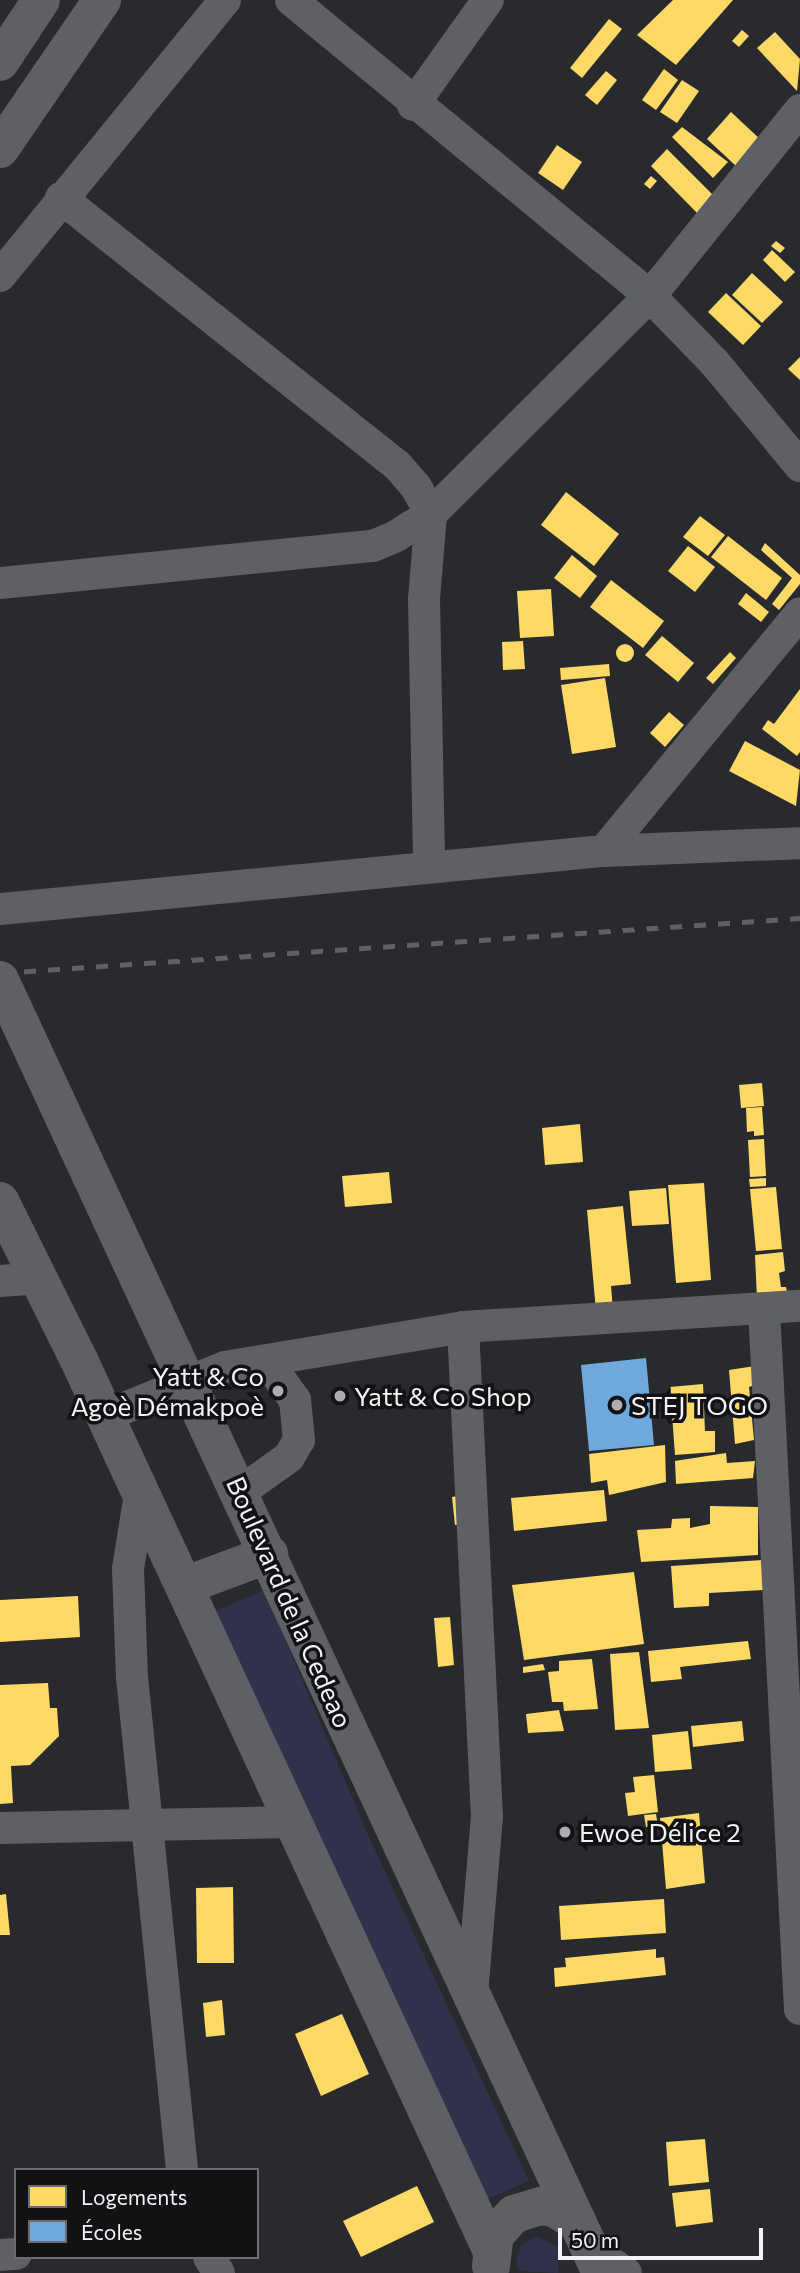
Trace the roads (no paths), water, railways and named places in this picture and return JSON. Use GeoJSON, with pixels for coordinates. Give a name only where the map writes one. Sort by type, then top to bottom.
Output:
{"type":"FeatureCollection","features":[{"type":"Feature","properties":{"kind":"main road"},"geometry":{"type":"LineString","coordinates":[[0,62],[41,0]]}},
{"type":"Feature","properties":{"kind":"main road"},"geometry":{"type":"LineString","coordinates":[[0,149],[102,0]]}},
{"type":"Feature","properties":{"kind":"main road","name":"Boulevard de la Cedeao"},"geometry":{"type":"LineString","coordinates":[[0,981],[12,1039],[187,1378],[472,1994],[589,2255]]}},
{"type":"Feature","properties":{"kind":"main road"},"geometry":{"type":"LineString","coordinates":[[0,1201],[184,1586],[492,2261]]}},
{"type":"Feature","properties":{"kind":"main road"},"geometry":{"type":"LineString","coordinates":[[184,1586],[269,1554]]}},
{"type":"Feature","properties":{"kind":"main road"},"geometry":{"type":"LineString","coordinates":[[492,2261],[503,2224],[526,2208],[554,2208],[589,2255]]}},
{"type":"Feature","properties":{"kind":"street"},"geometry":{"type":"LineString","coordinates":[[0,276],[225,0]]}},
{"type":"Feature","properties":{"kind":"street"},"geometry":{"type":"LineString","coordinates":[[291,0],[413,105],[650,296],[714,362],[800,466]]}},
{"type":"Feature","properties":{"kind":"street"},"geometry":{"type":"LineString","coordinates":[[413,105],[488,0]]}},
{"type":"Feature","properties":{"kind":"street"},"geometry":{"type":"LineString","coordinates":[[0,583],[373,546],[431,514],[650,296],[800,110]]}},
{"type":"Feature","properties":{"kind":"street"},"geometry":{"type":"LineString","coordinates":[[61,198],[397,465],[431,514],[424,598],[429,866]]}},
{"type":"Feature","properties":{"kind":"street"},"geometry":{"type":"LineString","coordinates":[[604,851],[800,613]]}},
{"type":"Feature","properties":{"kind":"street"},"geometry":{"type":"LineString","coordinates":[[0,909],[604,851],[800,843]]}},
{"type":"Feature","properties":{"kind":"street"},"geometry":{"type":"LineString","coordinates":[[0,1281],[39,1278]]}},
{"type":"Feature","properties":{"kind":"street"},"geometry":{"type":"LineString","coordinates":[[105,1416],[187,1378],[266,1360],[463,1326],[800,1306]]}},
{"type":"Feature","properties":{"kind":"street"},"geometry":{"type":"LineString","coordinates":[[764,1309],[800,2009]]}},
{"type":"Feature","properties":{"kind":"street"},"geometry":{"type":"LineString","coordinates":[[463,1326],[487,1816],[472,1994]]}},
{"type":"Feature","properties":{"kind":"street"},"geometry":{"type":"LineString","coordinates":[[240,1492],[289,1457],[299,1440],[295,1400],[266,1360]]}},
{"type":"Feature","properties":{"kind":"street"},"geometry":{"type":"LineString","coordinates":[[140,1494],[128,1569],[144,1826],[182,2168]]}},
{"type":"Feature","properties":{"kind":"street"},"geometry":{"type":"LineString","coordinates":[[0,1828],[290,1822]]}},
{"type":"Feature","properties":{"kind":"street"},"geometry":{"type":"LineString","coordinates":[[589,2255],[626,2273]]}},
{"type":"Feature","properties":{"kind":"railway"},"geometry":{"type":"LineString","coordinates":[[0,973],[800,918]]}},
{"type":"Feature","properties":{"kind":"place","name":"Yatt & Co Agoè Démakpoè"},"geometry":{"type":"Point","coordinates":[278,1391]}},
{"type":"Feature","properties":{"kind":"place","name":"Yatt & Co Shop"},"geometry":{"type":"Point","coordinates":[340,1396]}},
{"type":"Feature","properties":{"kind":"place","name":"STEJ TOGO"},"geometry":{"type":"Point","coordinates":[617,1405]}},
{"type":"Feature","properties":{"kind":"place","name":"Ewoe Délice 2"},"geometry":{"type":"Point","coordinates":[565,1832]}}]}
